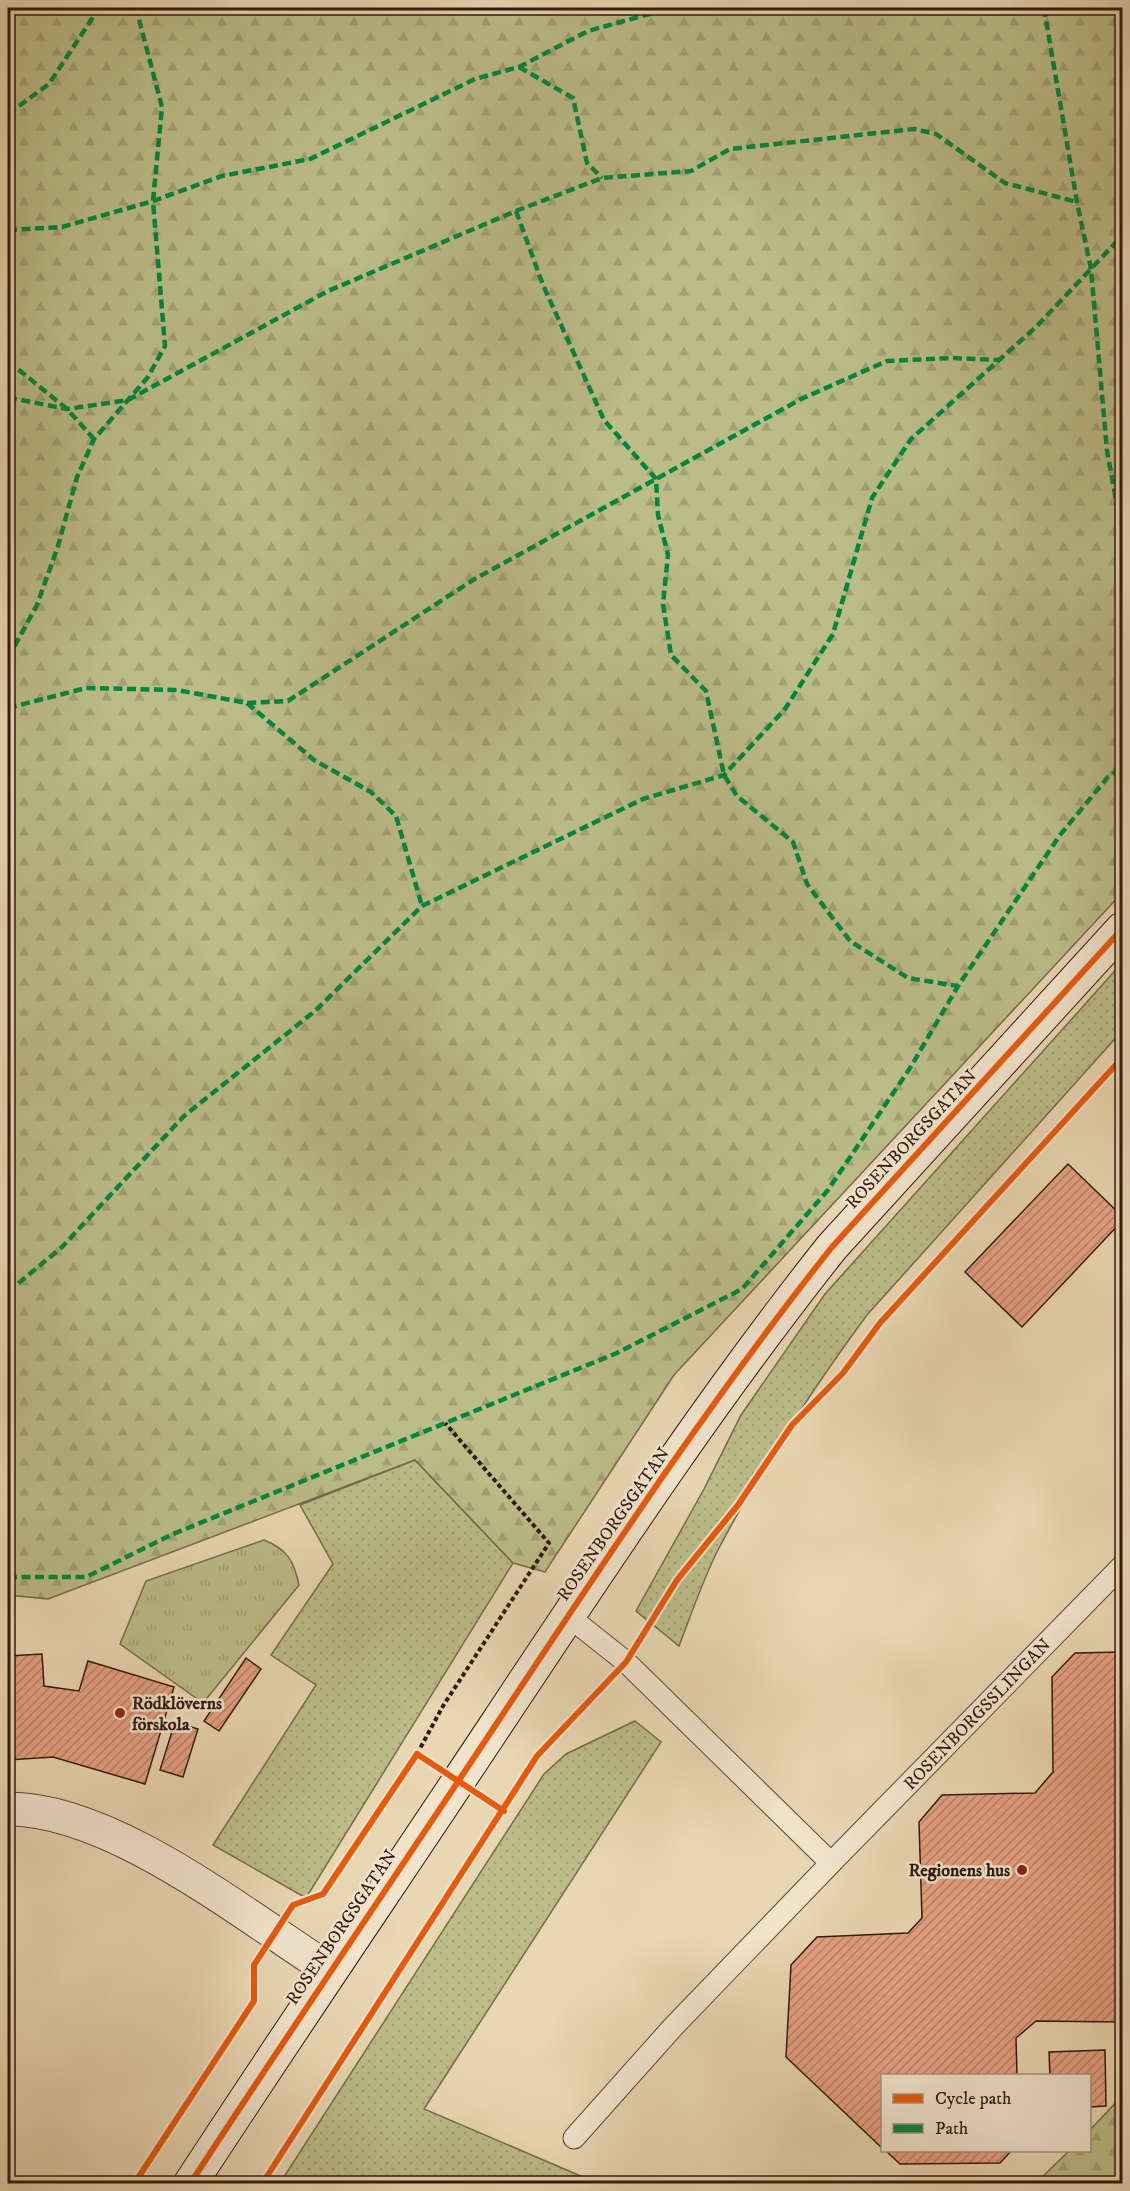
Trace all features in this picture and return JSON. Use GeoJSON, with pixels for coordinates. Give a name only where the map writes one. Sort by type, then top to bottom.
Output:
{"type":"FeatureCollection","features":[{"type":"Feature","properties":{"kind":"street","name":"ROSENBORGSGATAN"},"geometry":{"type":"LineString","coordinates":[[190,2184],[330,1970],[568,1616],[788,1302],[831,1247],[1122,929]]}},
{"type":"Feature","properties":{"kind":"street"},"geometry":{"type":"LineString","coordinates":[[8,1809],[24,1809],[78,1822],[154,1856],[215,1893],[330,1970]]}},
{"type":"Feature","properties":{"kind":"lane","name":"ROSENBORGSSLINGAN"},"geometry":{"type":"LineString","coordinates":[[574,2138],[673,2027],[1122,1566]]}},
{"type":"Feature","properties":{"kind":"lane"},"geometry":{"type":"LineString","coordinates":[[568,1616],[626,1662],[831,1863]]}},
{"type":"Feature","properties":{"kind":"path"},"geometry":{"type":"LineString","coordinates":[[411,1763],[443,1706],[549,1543],[445,1423]]}},
{"type":"Feature","properties":{"kind":"path"},"geometry":{"type":"LineString","coordinates":[[417,1754],[458,1782]]}},
{"type":"Feature","properties":{"kind":"green space"},"geometry":{"type":"Polygon","coordinates":[[[8,8],[1122,8],[1122,893],[674,1375],[545,1572],[513,1563],[415,1460],[48,1599],[8,1595],[8,8]]]}},
{"type":"Feature","properties":{"kind":"green space"},"geometry":{"type":"Polygon","coordinates":[[[1122,963],[1122,1031],[867,1315],[846,1344],[787,1431],[733,1521],[706,1575],[679,1646],[636,1611],[704,1489],[741,1415],[825,1294],[1122,963]]]}},
{"type":"Feature","properties":{"kind":"green space"},"geometry":{"type":"Polygon","coordinates":[[[415,1460],[513,1563],[306,1898],[213,1845],[316,1685],[271,1655],[333,1564],[300,1505],[415,1460]]]}},
{"type":"Feature","properties":{"kind":"green space"},"geometry":{"type":"Polygon","coordinates":[[[264,1540],[278,1547],[288,1557],[295,1569],[299,1585],[203,1703],[120,1644],[146,1581],[264,1540]]]}},
{"type":"Feature","properties":{"kind":"green space"},"geometry":{"type":"Polygon","coordinates":[[[635,1721],[661,1742],[424,2109],[597,2183],[280,2183],[544,1774],[566,1754],[635,1721]]]}},
{"type":"Feature","properties":{"kind":"green space"},"geometry":{"type":"Polygon","coordinates":[[[1122,2096],[1122,2183],[1036,2183],[1068,2152],[1091,2152],[1091,2129],[1122,2096]]]}},
{"type":"Feature","properties":{"kind":"building"},"geometry":{"type":"Polygon","coordinates":[[[1068,1164],[1122,1216],[1122,1221],[1022,1327],[965,1272],[1068,1164]]]}},
{"type":"Feature","properties":{"kind":"building","name":"Regionens hus"},"geometry":{"type":"Polygon","coordinates":[[[1122,1652],[1122,2022],[1036,2021],[1016,2038],[1017,2074],[881,2074],[881,2147],[786,2057],[791,1965],[817,1937],[908,1933],[922,1918],[919,1822],[942,1795],[1035,1793],[1053,1772],[1052,1677],[1075,1653],[1122,1652]]]}},
{"type":"Feature","properties":{"kind":"building"},"geometry":{"type":"Polygon","coordinates":[[[42,1654],[44,1686],[79,1691],[88,1661],[174,1687],[145,1784],[53,1757],[8,1760],[8,1656],[42,1654]]]}},
{"type":"Feature","properties":{"kind":"building"},"geometry":{"type":"Polygon","coordinates":[[[246,1658],[261,1669],[219,1731],[204,1721],[246,1658]]]}},
{"type":"Feature","properties":{"kind":"building"},"geometry":{"type":"Polygon","coordinates":[[[175,1722],[198,1729],[183,1777],[160,1770],[175,1722]]]}},
{"type":"Feature","properties":{"kind":"building"},"geometry":{"type":"Polygon","coordinates":[[[1105,2050],[1106,2106],[1091,2107],[1091,2074],[1050,2074],[1049,2052],[1105,2050]]]}},
{"type":"Feature","properties":{"kind":"building"},"geometry":{"type":"Polygon","coordinates":[[[887,2152],[1010,2152],[1000,2163],[900,2164],[887,2152]]]}},
{"type":"Feature","properties":{"kind":"marked path"},"geometry":{"type":"LineString","coordinates":[[8,114],[49,84],[99,8]]}},
{"type":"Feature","properties":{"kind":"marked path"},"geometry":{"type":"LineString","coordinates":[[8,658],[37,605],[58,546],[77,477],[94,439],[148,377],[165,346],[153,201],[162,107],[136,8]]}},
{"type":"Feature","properties":{"kind":"marked path"},"geometry":{"type":"LineString","coordinates":[[8,230],[62,227],[153,201],[222,176],[310,159],[475,79],[519,67],[588,31],[671,8]]}},
{"type":"Feature","properties":{"kind":"marked path"},"geometry":{"type":"LineString","coordinates":[[1044,8],[1077,202],[1091,269],[1107,451],[1122,532]]}},
{"type":"Feature","properties":{"kind":"marked path"},"geometry":{"type":"LineString","coordinates":[[519,67],[573,98],[587,163],[602,178]]}},
{"type":"Feature","properties":{"kind":"marked path"},"geometry":{"type":"LineString","coordinates":[[8,400],[16,399],[67,409],[128,400],[328,291],[516,211],[602,178],[691,171],[730,149],[914,129],[936,134],[1005,183],[1077,202]]}},
{"type":"Feature","properties":{"kind":"marked path"},"geometry":{"type":"LineString","coordinates":[[516,211],[543,285],[604,420],[656,479],[658,515],[668,555],[663,604],[671,655],[706,691],[724,775],[737,796],[793,842],[807,884],[850,941],[908,978],[958,986]]}},
{"type":"Feature","properties":{"kind":"marked path"},"geometry":{"type":"LineString","coordinates":[[8,1292],[62,1247],[184,1116],[315,1011],[422,906],[643,799],[724,775],[785,709],[833,634],[872,498],[911,439],[1036,327],[1122,236]]}},
{"type":"Feature","properties":{"kind":"marked path"},"geometry":{"type":"LineString","coordinates":[[8,708],[86,688],[177,690],[247,703],[288,701],[473,580],[801,399],[887,361],[952,358],[1000,360]]}},
{"type":"Feature","properties":{"kind":"marked path"},"geometry":{"type":"LineString","coordinates":[[8,361],[67,409],[94,439]]}},
{"type":"Feature","properties":{"kind":"marked path"},"geometry":{"type":"LineString","coordinates":[[247,703],[314,760],[371,792],[396,816],[422,906]]}},
{"type":"Feature","properties":{"kind":"marked path"},"geometry":{"type":"LineString","coordinates":[[8,1577],[86,1577],[173,1534],[617,1353],[742,1289],[828,1190],[910,1068],[958,986],[1060,835],[1108,777],[1122,767]]}},
{"type":"Feature","properties":{"kind":"cycle path"},"geometry":{"type":"LineString","coordinates":[[190,2184],[618,1542],[701,1422],[787,1304],[832,1247],[1122,929]]}},
{"type":"Feature","properties":{"kind":"cycle path"},"geometry":{"type":"LineString","coordinates":[[262,2184],[537,1756],[626,1662],[677,1580],[738,1505],[792,1425],[843,1373],[880,1323],[1122,1058]]}},
{"type":"Feature","properties":{"kind":"cycle path"},"geometry":{"type":"LineString","coordinates":[[134,2184],[254,2001],[254,1965],[293,1905],[323,1894],[417,1754],[504,1811]]}},
{"type":"Feature","properties":{"kind":"place","name":"Rödklöverns förskola"},"geometry":{"type":"Point","coordinates":[120,1713]}},
{"type":"Feature","properties":{"kind":"place","name":"Regionens hus"},"geometry":{"type":"Point","coordinates":[1022,1870]}}]}
